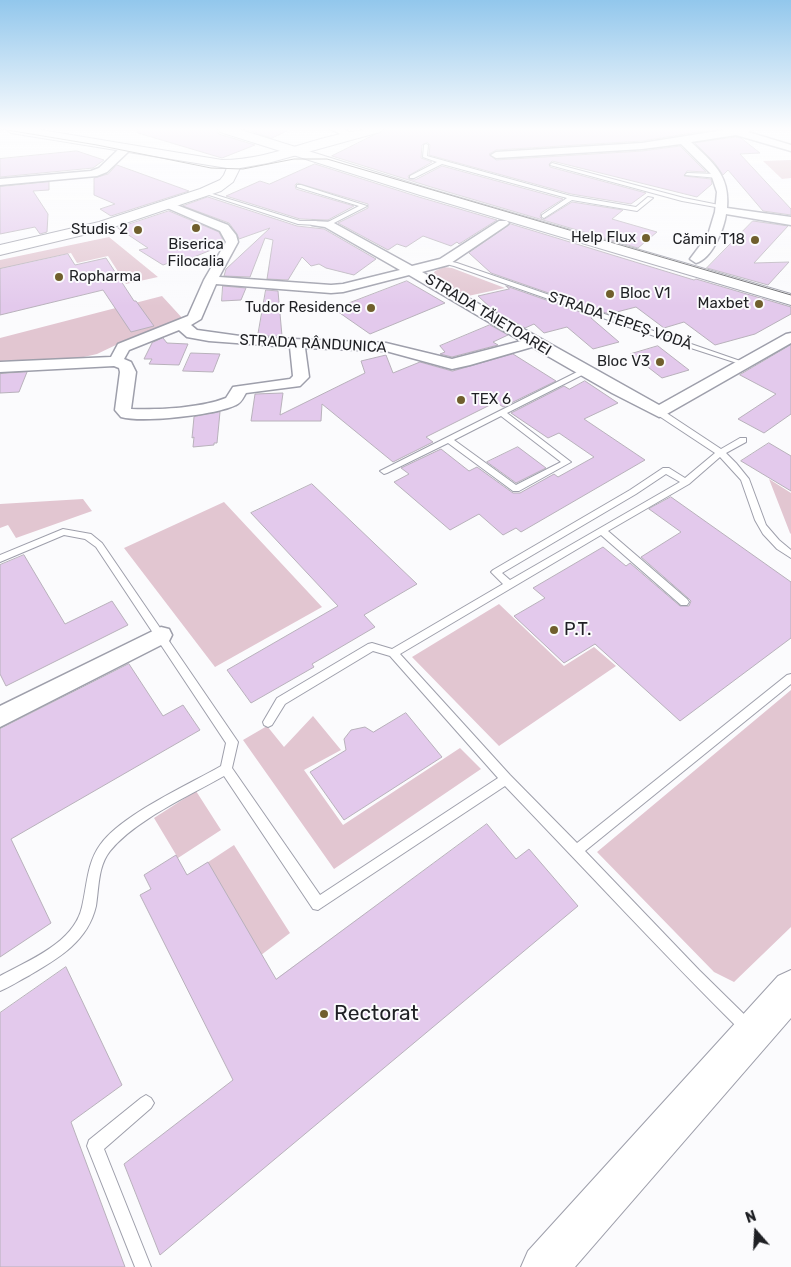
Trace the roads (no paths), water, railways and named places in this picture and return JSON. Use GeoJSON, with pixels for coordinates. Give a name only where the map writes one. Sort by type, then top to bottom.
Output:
{"type":"FeatureCollection","features":[{"type":"Feature","properties":{"kind":"main road"},"geometry":{"type":"LineString","coordinates":[[0,250],[103,226],[214,188]]}},
{"type":"Feature","properties":{"kind":"main road"},"geometry":{"type":"LineString","coordinates":[[415,188],[791,300]]}},
{"type":"Feature","properties":{"kind":"main road"},"geometry":{"type":"LineString","coordinates":[[450,188],[791,285]]}},
{"type":"Feature","properties":{"kind":"main road"},"geometry":{"type":"LineString","coordinates":[[544,1267],[791,989]]}},
{"type":"Feature","properties":{"kind":"street"},"geometry":{"type":"LineString","coordinates":[[696,259],[716,234],[723,188]]}},
{"type":"Feature","properties":{"kind":"street"},"geometry":{"type":"LineString","coordinates":[[116,361],[123,347],[194,319],[211,280],[232,242],[230,235],[224,228],[169,204]]}},
{"type":"Feature","properties":{"kind":"street"},"geometry":{"type":"LineString","coordinates":[[720,208],[791,221]]}},
{"type":"Feature","properties":{"kind":"street"},"geometry":{"type":"LineString","coordinates":[[211,280],[338,288],[444,262],[502,223]]}},
{"type":"Feature","properties":{"kind":"street","name":"STRADA TĂIETOAREI"},"geometry":{"type":"LineString","coordinates":[[322,224],[411,270],[584,372],[659,412]]}},
{"type":"Feature","properties":{"kind":"street","name":"STRADA RÂNDUNICA"},"geometry":{"type":"LineString","coordinates":[[182,325],[192,334],[209,337],[297,344],[386,347],[452,364],[533,342]]}},
{"type":"Feature","properties":{"kind":"street"},"geometry":{"type":"LineString","coordinates":[[659,412],[791,337]]}},
{"type":"Feature","properties":{"kind":"street"},"geometry":{"type":"LineString","coordinates":[[0,367],[116,361],[126,365],[128,372],[123,410],[127,414],[140,416],[230,402],[237,397],[239,390],[248,388],[296,383],[301,378],[297,344]]}},
{"type":"Feature","properties":{"kind":"street"},"geometry":{"type":"LineString","coordinates":[[0,716],[160,635]]}},
{"type":"Feature","properties":{"kind":"lane"},"geometry":{"type":"LineString","coordinates":[[211,190],[300,223],[322,224],[364,206],[306,188]]}},
{"type":"Feature","properties":{"kind":"lane"},"geometry":{"type":"LineString","coordinates":[[535,188],[571,198],[637,209],[650,198]]}},
{"type":"Feature","properties":{"kind":"lane"},"geometry":{"type":"LineString","coordinates":[[640,188],[720,208]]}},
{"type":"Feature","properties":{"kind":"lane"},"geometry":{"type":"LineString","coordinates":[[544,216],[571,198]]}},
{"type":"Feature","properties":{"kind":"lane","name":"STRADA ȚEPEȘ VODĂ"},"geometry":{"type":"LineString","coordinates":[[444,262],[455,264],[662,337],[745,364]]}},
{"type":"Feature","properties":{"kind":"lane"},"geometry":{"type":"LineString","coordinates":[[384,471],[584,372]]}},
{"type":"Feature","properties":{"kind":"lane","name":"STRADA TĂIETOAREI"},"geometry":{"type":"LineString","coordinates":[[659,412],[720,453],[736,467],[748,484],[758,516],[766,532],[791,554]]}},
{"type":"Feature","properties":{"kind":"lane"},"geometry":{"type":"LineString","coordinates":[[449,440],[516,489],[567,462],[502,413]]}},
{"type":"Feature","properties":{"kind":"lane"},"geometry":{"type":"LineString","coordinates":[[393,653],[686,482],[720,453],[743,440]]}},
{"type":"Feature","properties":{"kind":"lane"},"geometry":{"type":"LineString","coordinates":[[510,586],[496,572],[633,492],[666,470],[686,482]]}},
{"type":"Feature","properties":{"kind":"lane"},"geometry":{"type":"LineString","coordinates":[[602,530],[684,602]]}},
{"type":"Feature","properties":{"kind":"lane"},"geometry":{"type":"LineString","coordinates":[[0,559],[63,532],[88,536],[99,545],[232,742],[226,769],[318,904],[506,779]]}},
{"type":"Feature","properties":{"kind":"lane"},"geometry":{"type":"LineString","coordinates":[[268,722],[281,701],[372,647],[393,653],[506,779],[694,975],[752,1032]]}},
{"type":"Feature","properties":{"kind":"lane"},"geometry":{"type":"LineString","coordinates":[[576,851],[791,678]]}},
{"type":"Feature","properties":{"kind":"lane"},"geometry":{"type":"LineString","coordinates":[[0,984],[78,934],[86,918],[95,866],[105,847],[129,825],[226,769]]}},
{"type":"Feature","properties":{"kind":"lane"},"geometry":{"type":"LineString","coordinates":[[143,1267],[95,1146],[146,1103]]}},
{"type":"Feature","properties":{"kind":"tram line"},"geometry":{"type":"LineString","coordinates":[[426,188],[791,295]]}},
{"type":"Feature","properties":{"kind":"place","name":"Biserica Filocalia"},"geometry":{"type":"Point","coordinates":[196,228]}},
{"type":"Feature","properties":{"kind":"place","name":"Studis 2"},"geometry":{"type":"Point","coordinates":[138,230]}},
{"type":"Feature","properties":{"kind":"place","name":"Help Flux"},"geometry":{"type":"Point","coordinates":[646,238]}},
{"type":"Feature","properties":{"kind":"place","name":"Cămin T18"},"geometry":{"type":"Point","coordinates":[755,240]}},
{"type":"Feature","properties":{"kind":"place","name":"Ropharma"},"geometry":{"type":"Point","coordinates":[59,277]}},
{"type":"Feature","properties":{"kind":"place","name":"Bloc V1"},"geometry":{"type":"Point","coordinates":[610,294]}},
{"type":"Feature","properties":{"kind":"place","name":"Maxbet"},"geometry":{"type":"Point","coordinates":[759,304]}},
{"type":"Feature","properties":{"kind":"place","name":"Tudor Residence"},"geometry":{"type":"Point","coordinates":[371,308]}},
{"type":"Feature","properties":{"kind":"place","name":"Bloc V3"},"geometry":{"type":"Point","coordinates":[660,362]}},
{"type":"Feature","properties":{"kind":"place","name":"TEX 6"},"geometry":{"type":"Point","coordinates":[461,400]}},
{"type":"Feature","properties":{"kind":"place","name":"P.T."},"geometry":{"type":"Point","coordinates":[554,630]}},
{"type":"Feature","properties":{"kind":"place","name":"Rectorat"},"geometry":{"type":"Point","coordinates":[324,1014]}}]}
